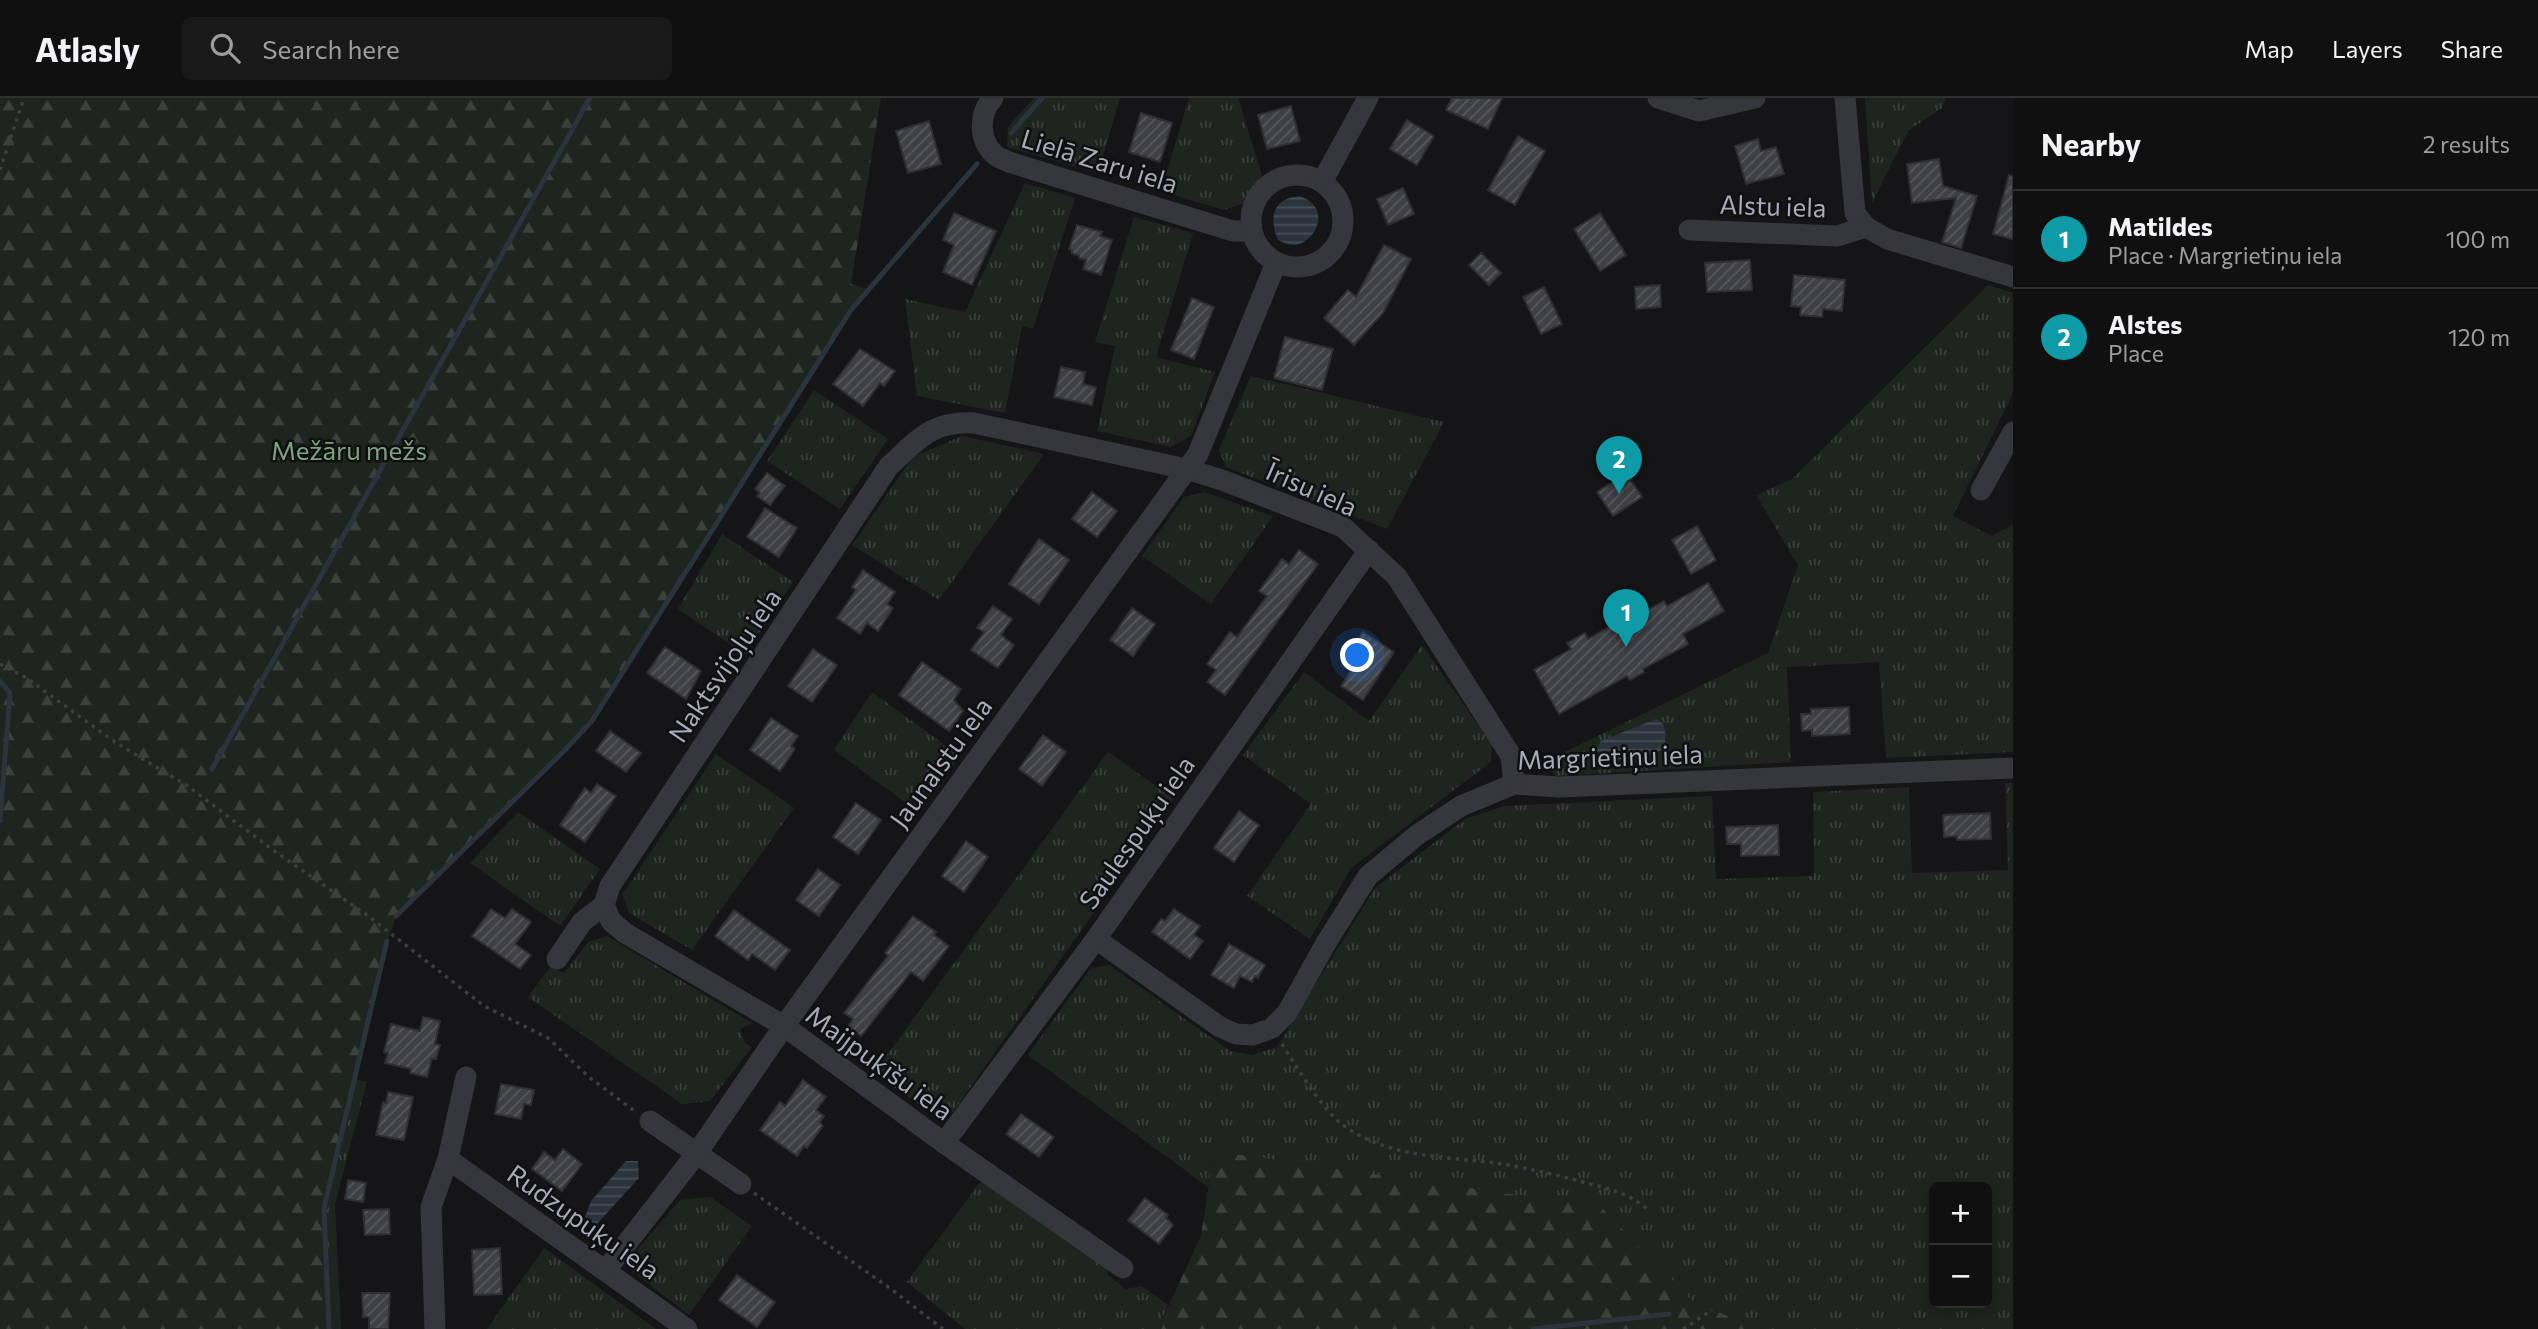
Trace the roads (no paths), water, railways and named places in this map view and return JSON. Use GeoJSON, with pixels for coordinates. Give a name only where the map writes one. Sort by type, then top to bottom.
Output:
{"type":"FeatureCollection","features":[{"type":"Feature","properties":{"kind":"street","name":"Lielā Zaru iela"},"geometry":{"type":"LineString","coordinates":[[993,98],[985,107],[982,122],[984,136],[994,154],[1009,162],[1233,231],[1251,231]]}},
{"type":"Feature","properties":{"kind":"street"},"geometry":{"type":"LineString","coordinates":[[1322,182],[1368,98]]}},
{"type":"Feature","properties":{"kind":"street"},"geometry":{"type":"LineString","coordinates":[[1658,98],[1699,111],[1755,98]]}},
{"type":"Feature","properties":{"kind":"street"},"geometry":{"type":"LineString","coordinates":[[1845,98],[1855,213],[1866,227],[1887,239],[2013,277]]}},
{"type":"Feature","properties":{"kind":"street"},"geometry":{"type":"LineString","coordinates":[[1301,174],[1322,182],[1338,199],[1344,221],[1338,244],[1322,261],[1299,268],[1276,263],[1260,250],[1251,231],[1252,209],[1262,190],[1280,178],[1301,174]]}},
{"type":"Feature","properties":{"kind":"street","name":"Alstu iela"},"geometry":{"type":"LineString","coordinates":[[1689,230],[1837,236],[1866,227]]}},
{"type":"Feature","properties":{"kind":"street","name":"Jaunalstu iela"},"geometry":{"type":"LineString","coordinates":[[606,1270],[697,1153],[784,1026],[1198,454],[1276,263]]}},
{"type":"Feature","properties":{"kind":"street","name":"Īrisu iela"},"geometry":{"type":"LineString","coordinates":[[957,422],[974,423],[1186,469],[1222,480],[1343,527],[1397,578],[1511,755],[1514,784]]}},
{"type":"Feature","properties":{"kind":"street","name":"Naktsvijoļu iela"},"geometry":{"type":"LineString","coordinates":[[557,959],[582,922],[604,905],[610,886],[889,466],[928,430],[957,422]]}},
{"type":"Feature","properties":{"kind":"street"},"geometry":{"type":"LineString","coordinates":[[1981,490],[2013,432]]}},
{"type":"Feature","properties":{"kind":"street","name":"Saulespuķu iela"},"geometry":{"type":"LineString","coordinates":[[944,1143],[1096,939],[1369,550]]}},
{"type":"Feature","properties":{"kind":"street","name":"Margrietiņu iela"},"geometry":{"type":"LineString","coordinates":[[1096,939],[1220,1027],[1236,1034],[1253,1035],[1272,1028],[1287,1013],[1368,876],[1417,835],[1461,806],[1514,784],[1559,787],[2013,768]]}},
{"type":"Feature","properties":{"kind":"street","name":"Maijpuķīšu iela"},"geometry":{"type":"LineString","coordinates":[[604,905],[611,921],[625,933],[784,1026],[944,1143],[1124,1268]]}},
{"type":"Feature","properties":{"kind":"street"},"geometry":{"type":"LineString","coordinates":[[435,1329],[432,1207],[448,1159],[466,1077]]}},
{"type":"Feature","properties":{"kind":"street"},"geometry":{"type":"LineString","coordinates":[[650,1121],[741,1184]]}},
{"type":"Feature","properties":{"kind":"street","name":"Rudzupuķu iela"},"geometry":{"type":"LineString","coordinates":[[448,1159],[687,1329]]}},
{"type":"Feature","properties":{"kind":"waterway"},"geometry":{"type":"LineString","coordinates":[[212,769],[590,98]]}},
{"type":"Feature","properties":{"kind":"waterway"},"geometry":{"type":"LineString","coordinates":[[1011,133],[1042,98]]}},
{"type":"Feature","properties":{"kind":"waterway"},"geometry":{"type":"LineString","coordinates":[[396,916],[592,721],[851,310],[977,164]]}},
{"type":"Feature","properties":{"kind":"waterway"},"geometry":{"type":"LineString","coordinates":[[0,681],[10,693],[0,821]]}},
{"type":"Feature","properties":{"kind":"waterway"},"geometry":{"type":"LineString","coordinates":[[329,1329],[324,1208],[387,941]]}},
{"type":"Feature","properties":{"kind":"waterway"},"geometry":{"type":"LineString","coordinates":[[1533,1329],[1669,1314]]}},
{"type":"Feature","properties":{"kind":"place","name":"Alstes"},"geometry":{"type":"Point","coordinates":[1619,494]}},
{"type":"Feature","properties":{"kind":"place","name":"Matildes"},"geometry":{"type":"Point","coordinates":[1626,647]}},
{"type":"Feature","properties":{"kind":"park label","name":"Mežāru mežs"},"geometry":{"type":"Point","coordinates":[349,449]}}]}
